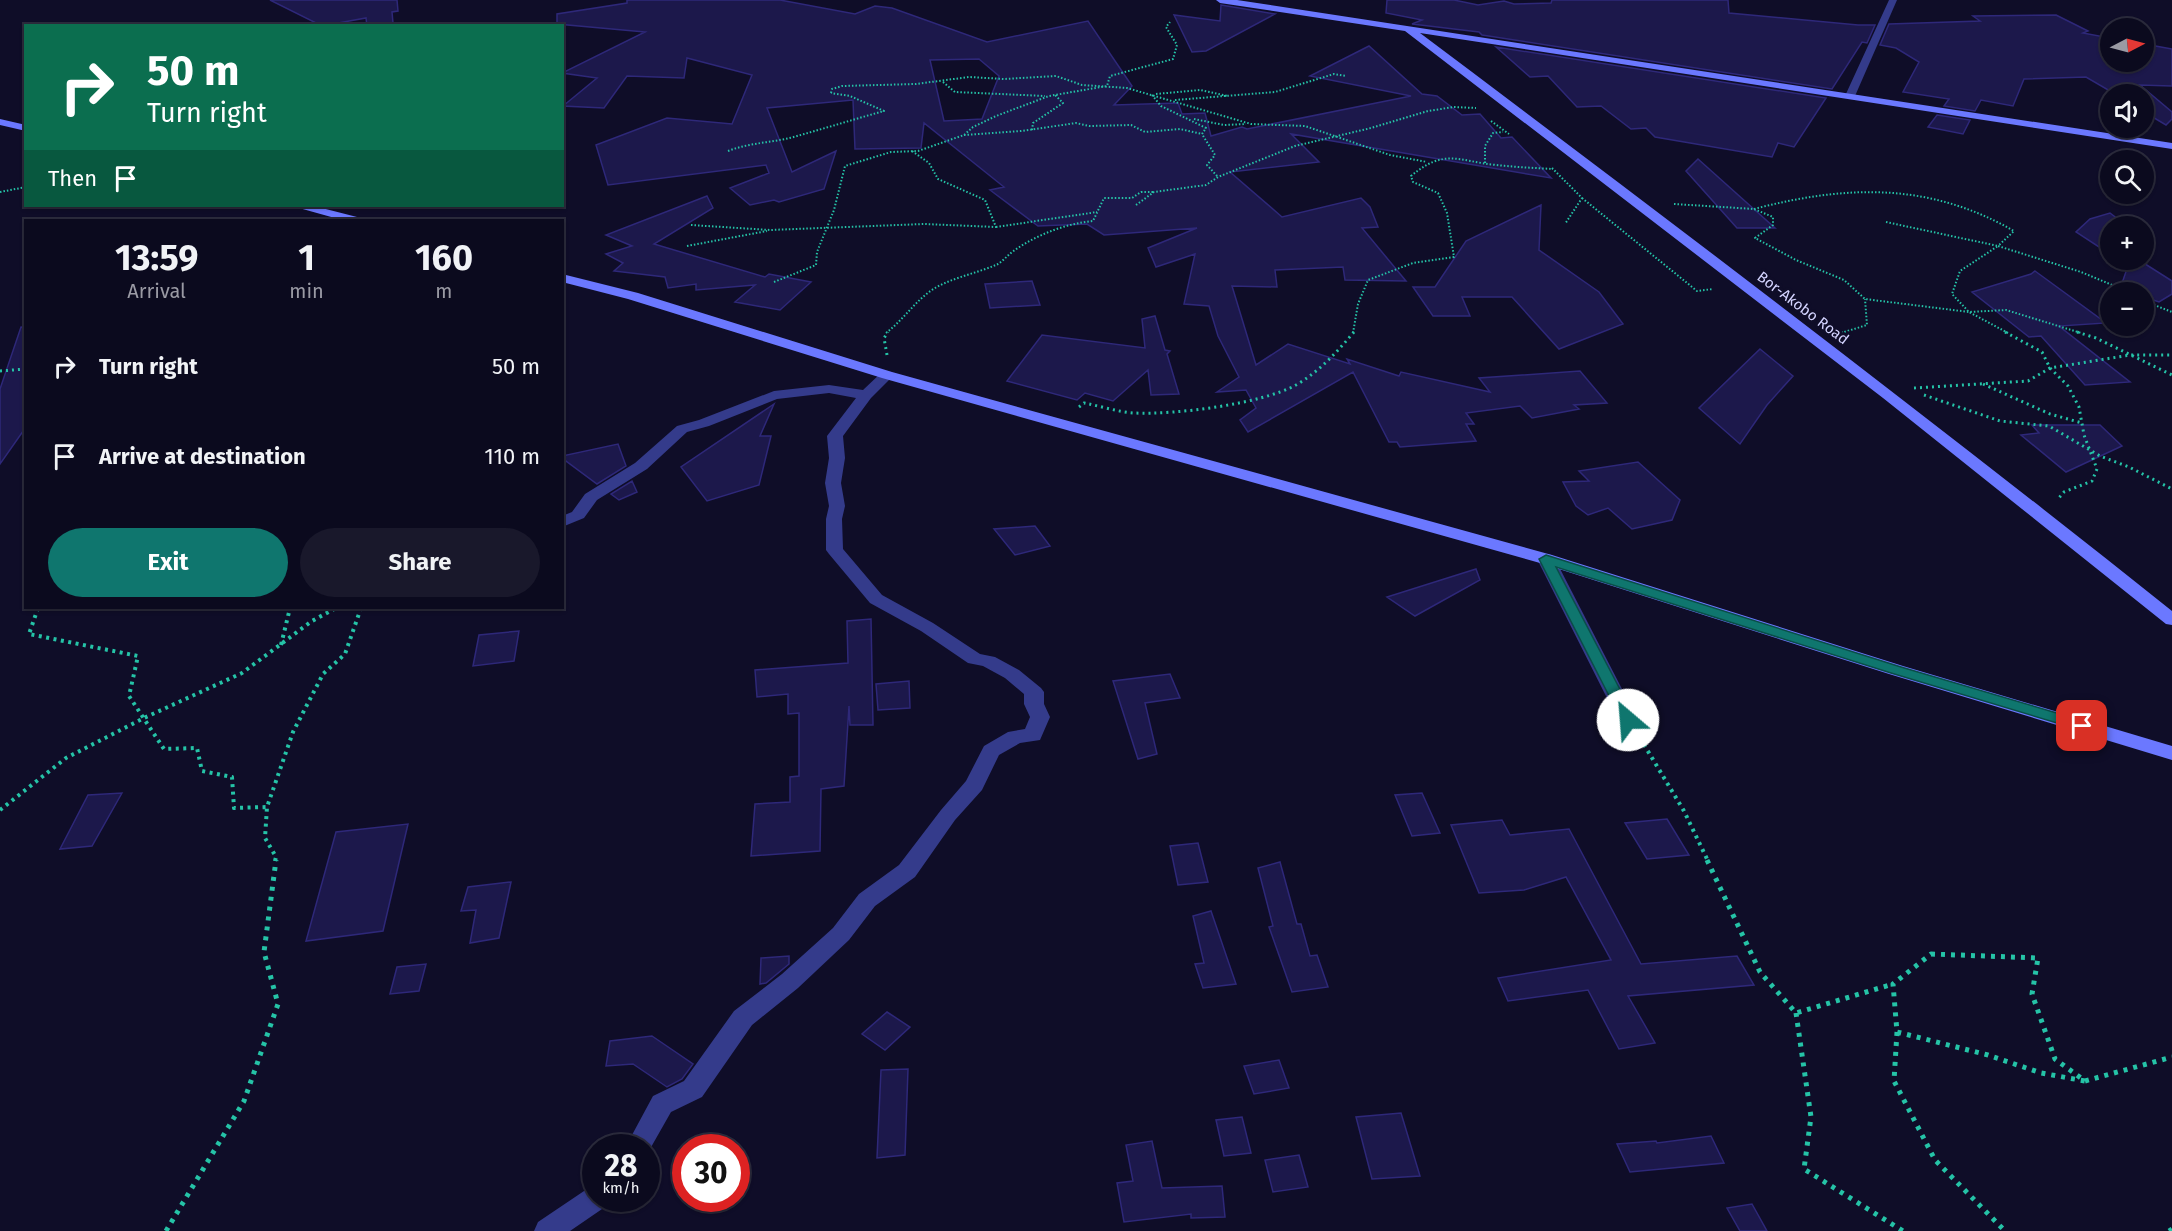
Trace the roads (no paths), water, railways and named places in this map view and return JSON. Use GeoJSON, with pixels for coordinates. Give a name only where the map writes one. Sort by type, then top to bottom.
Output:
{"type":"FeatureCollection","features":[{"type":"Feature","properties":{"kind":"street"},"geometry":{"type":"LineString","coordinates":[[1220,0],[2172,146]]}},
{"type":"Feature","properties":{"kind":"street"},"geometry":{"type":"LineString","coordinates":[[1850,96],[1893,0]]}},
{"type":"Feature","properties":{"kind":"street","name":"Bor-Akobo Road"},"geometry":{"type":"LineString","coordinates":[[1408,29],[1818,340],[2172,620]]}},
{"type":"Feature","properties":{"kind":"street"},"geometry":{"type":"LineString","coordinates":[[0,122],[24,128]]}},
{"type":"Feature","properties":{"kind":"street"},"geometry":{"type":"LineString","coordinates":[[307,207],[349,219]]}},
{"type":"Feature","properties":{"kind":"street"},"geometry":{"type":"LineString","coordinates":[[564,279],[633,296],[887,375],[1546,559],[1896,670],[2172,753]]}},
{"type":"Feature","properties":{"kind":"street"},"geometry":{"type":"LineString","coordinates":[[646,1134],[662,1104],[693,1089],[743,1018],[790,981],[841,934],[867,900],[907,871],[979,776],[991,751],[1015,737],[1033,735],[1040,717],[1034,704],[1034,692],[1012,674],[988,661],[975,659],[927,627],[876,599],[836,550],[837,506],[833,483],[837,458],[836,436],[866,395],[887,375]]}},
{"type":"Feature","properties":{"kind":"street"},"geometry":{"type":"LineString","coordinates":[[564,521],[578,515],[591,497],[641,466],[682,429],[704,423],[774,395],[829,389],[866,395]]}},
{"type":"Feature","properties":{"kind":"street"},"geometry":{"type":"LineString","coordinates":[[1546,559],[1628,720]]}},
{"type":"Feature","properties":{"kind":"street"},"geometry":{"type":"LineString","coordinates":[[548,1231],[582,1208]]}}]}
